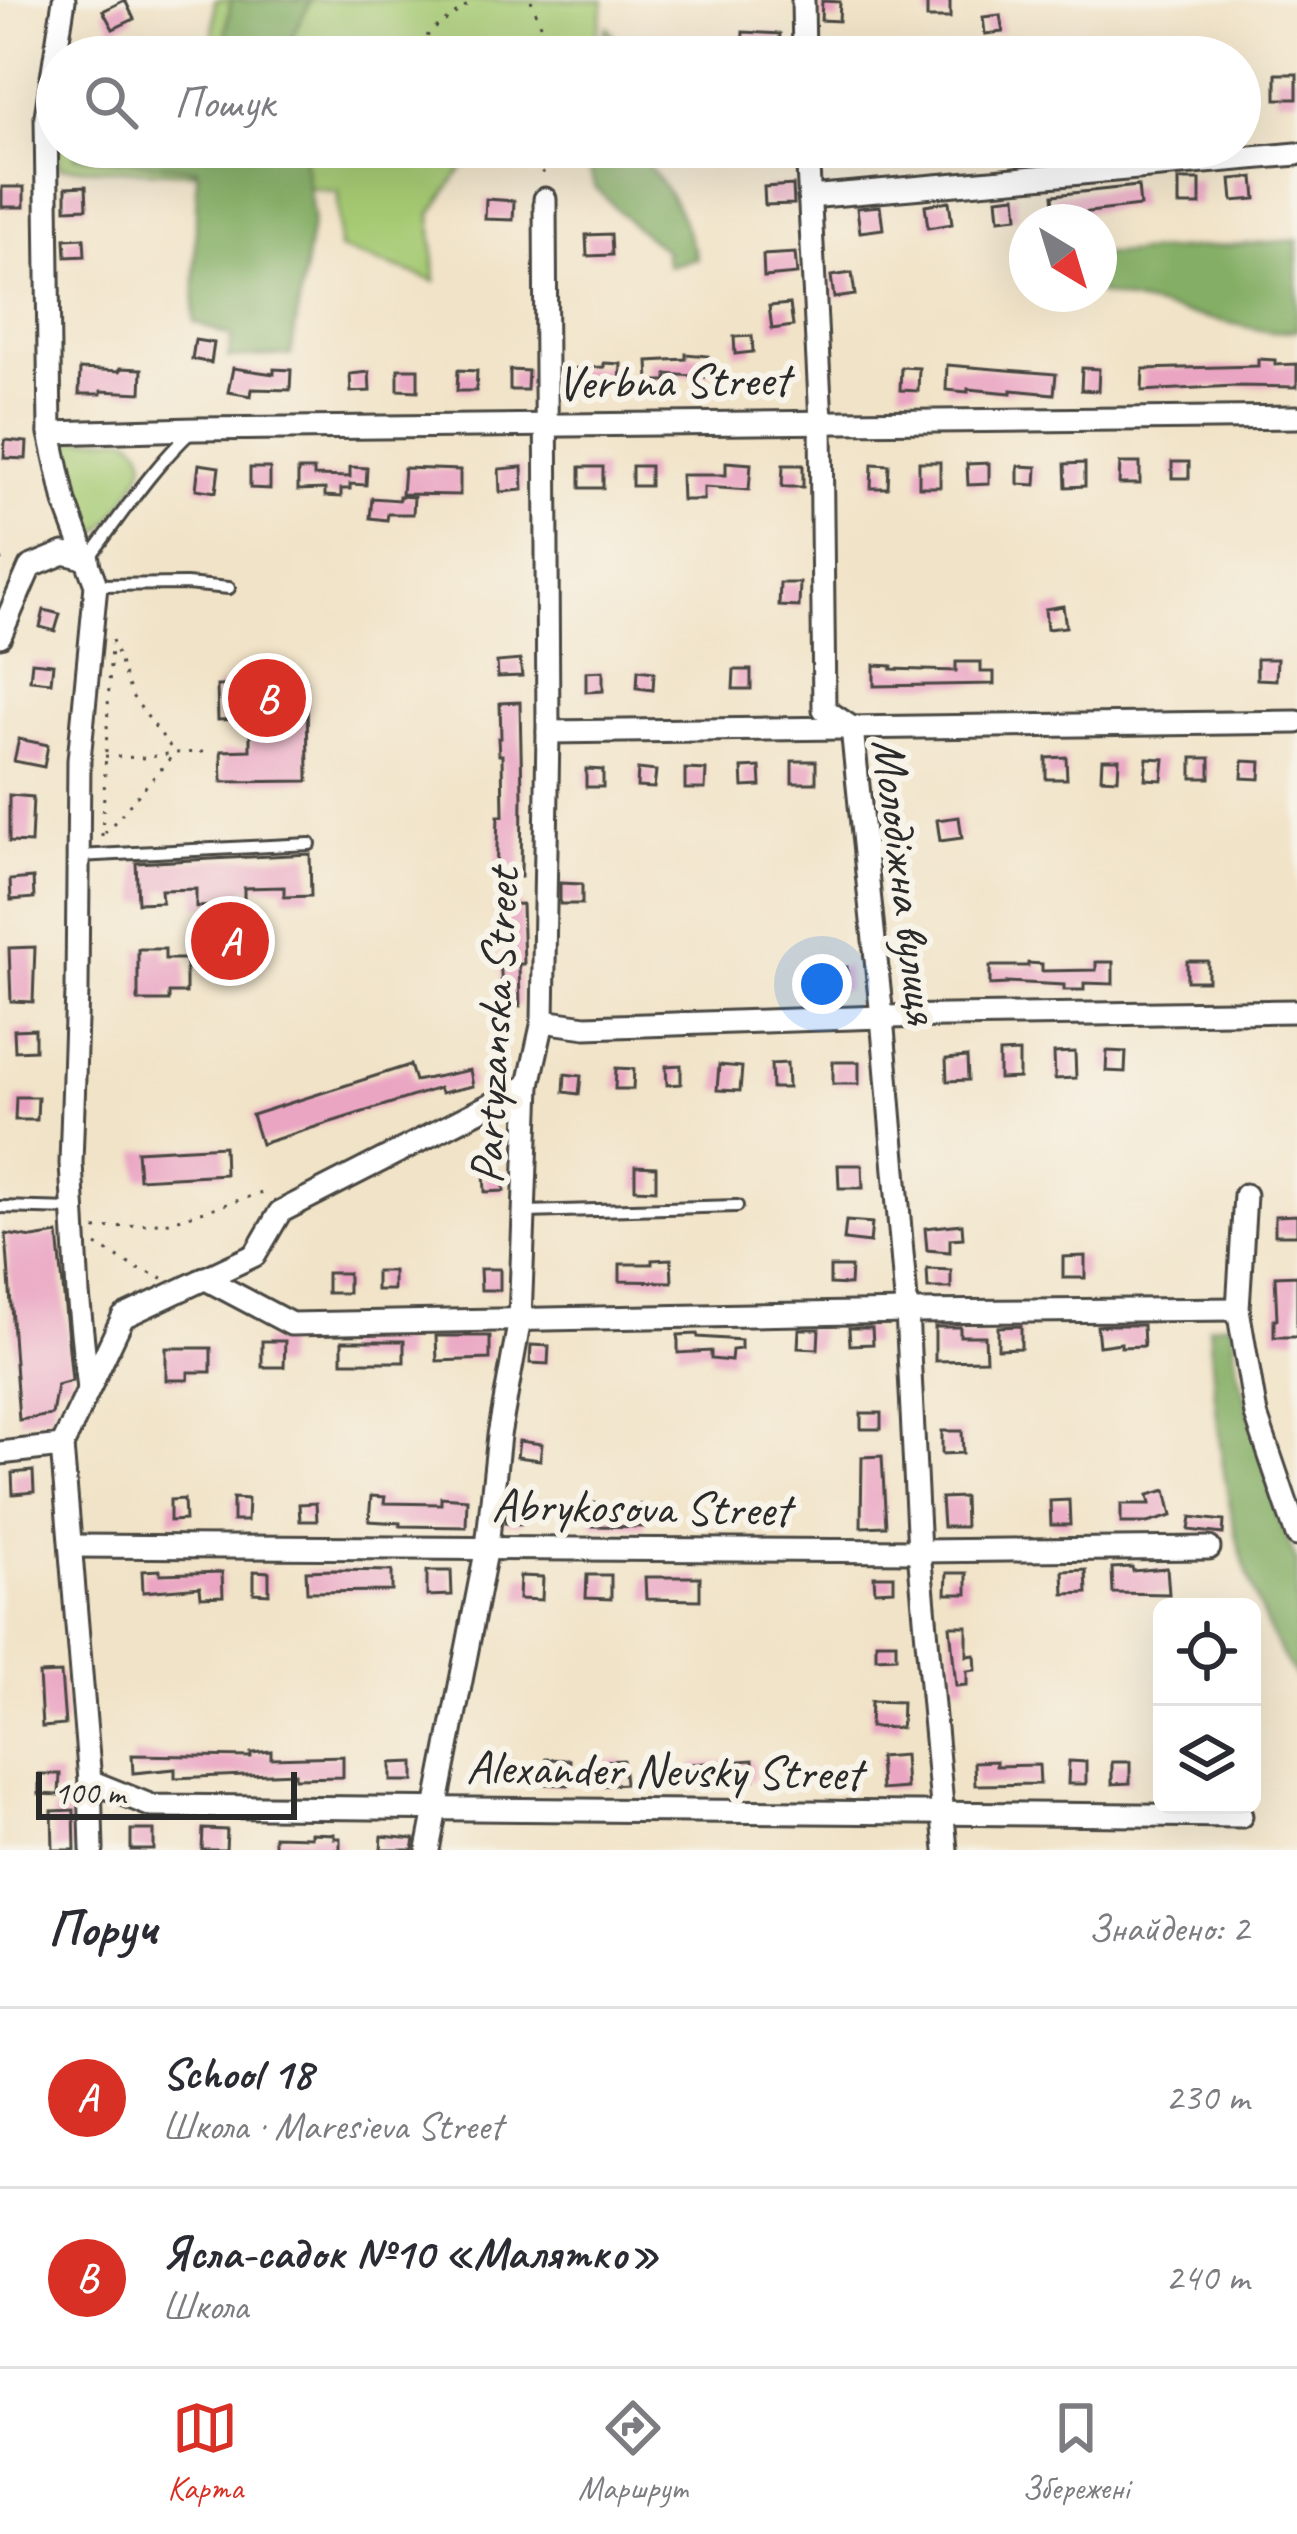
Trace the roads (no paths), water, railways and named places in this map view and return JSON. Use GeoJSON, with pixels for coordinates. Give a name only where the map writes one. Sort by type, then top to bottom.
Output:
{"type":"FeatureCollection","features":[{"type":"Feature","properties":{"kind":"street"},"geometry":{"type":"LineString","coordinates":[[58,36],[64,0]]}},
{"type":"Feature","properties":{"kind":"street"},"geometry":{"type":"LineString","coordinates":[[802,0],[803,36]]}},
{"type":"Feature","properties":{"kind":"street"},"geometry":{"type":"LineString","coordinates":[[1261,157],[1297,154]]}},
{"type":"Feature","properties":{"kind":"street"},"geometry":{"type":"LineString","coordinates":[[47,168],[50,433],[65,502],[96,585],[79,760],[71,1162],[88,1390]]}},
{"type":"Feature","properties":{"kind":"street","name":"Молодіжна вулиця"},"geometry":{"type":"LineString","coordinates":[[808,168],[821,422],[824,709],[852,728],[907,1312],[919,1551],[946,1850]]}},
{"type":"Feature","properties":{"kind":"street"},"geometry":{"type":"LineString","coordinates":[[809,197],[1138,168]]}},
{"type":"Feature","properties":{"kind":"street","name":"Partyzanska Street"},"geometry":{"type":"LineString","coordinates":[[428,1850],[488,1547],[499,1436],[520,1319],[529,1085],[543,1021],[548,732],[545,199]]}},
{"type":"Feature","properties":{"kind":"street","name":"Verbna Street"},"geometry":{"type":"LineString","coordinates":[[50,433],[1297,417]]}},
{"type":"Feature","properties":{"kind":"street"},"geometry":{"type":"LineString","coordinates":[[0,636],[30,567],[64,553],[88,559]]}},
{"type":"Feature","properties":{"kind":"street"},"geometry":{"type":"LineString","coordinates":[[548,732],[1297,722]]}},
{"type":"Feature","properties":{"kind":"street"},"geometry":{"type":"LineString","coordinates":[[543,1021],[586,1027],[1297,1011]]}},
{"type":"Feature","properties":{"kind":"street"},"geometry":{"type":"LineString","coordinates":[[92,1850],[62,1446],[123,1317],[255,1255],[280,1212],[529,1085]]}},
{"type":"Feature","properties":{"kind":"street"},"geometry":{"type":"LineString","coordinates":[[1245,1195],[1238,1309],[1256,1414],[1297,1535]]}},
{"type":"Feature","properties":{"kind":"street"},"geometry":{"type":"LineString","coordinates":[[195,1282],[291,1324],[1238,1309]]}},
{"type":"Feature","properties":{"kind":"street"},"geometry":{"type":"LineString","coordinates":[[0,1453],[62,1446]]}},
{"type":"Feature","properties":{"kind":"street","name":"Abrykosova Street"},"geometry":{"type":"LineString","coordinates":[[71,1546],[1209,1548]]}},
{"type":"Feature","properties":{"kind":"street","name":"Alexander Nevsky Street"},"geometry":{"type":"LineString","coordinates":[[90,1781],[152,1806],[1241,1816]]}},
{"type":"Feature","properties":{"kind":"lane"},"geometry":{"type":"LineString","coordinates":[[88,559],[150,474],[195,429]]}},
{"type":"Feature","properties":{"kind":"lane"},"geometry":{"type":"LineString","coordinates":[[96,585],[229,588]]}},
{"type":"Feature","properties":{"kind":"lane"},"geometry":{"type":"LineString","coordinates":[[78,856],[310,844]]}},
{"type":"Feature","properties":{"kind":"lane"},"geometry":{"type":"LineString","coordinates":[[0,1207],[73,1209]]}},
{"type":"Feature","properties":{"kind":"lane"},"geometry":{"type":"LineString","coordinates":[[526,1212],[737,1207]]}},
{"type":"Feature","properties":{"kind":"place","name":"Ясла-садок №10 «Малятко»"},"geometry":{"type":"Point","coordinates":[267,698]}},
{"type":"Feature","properties":{"kind":"place","name":"School 18"},"geometry":{"type":"Point","coordinates":[230,941]}}]}
